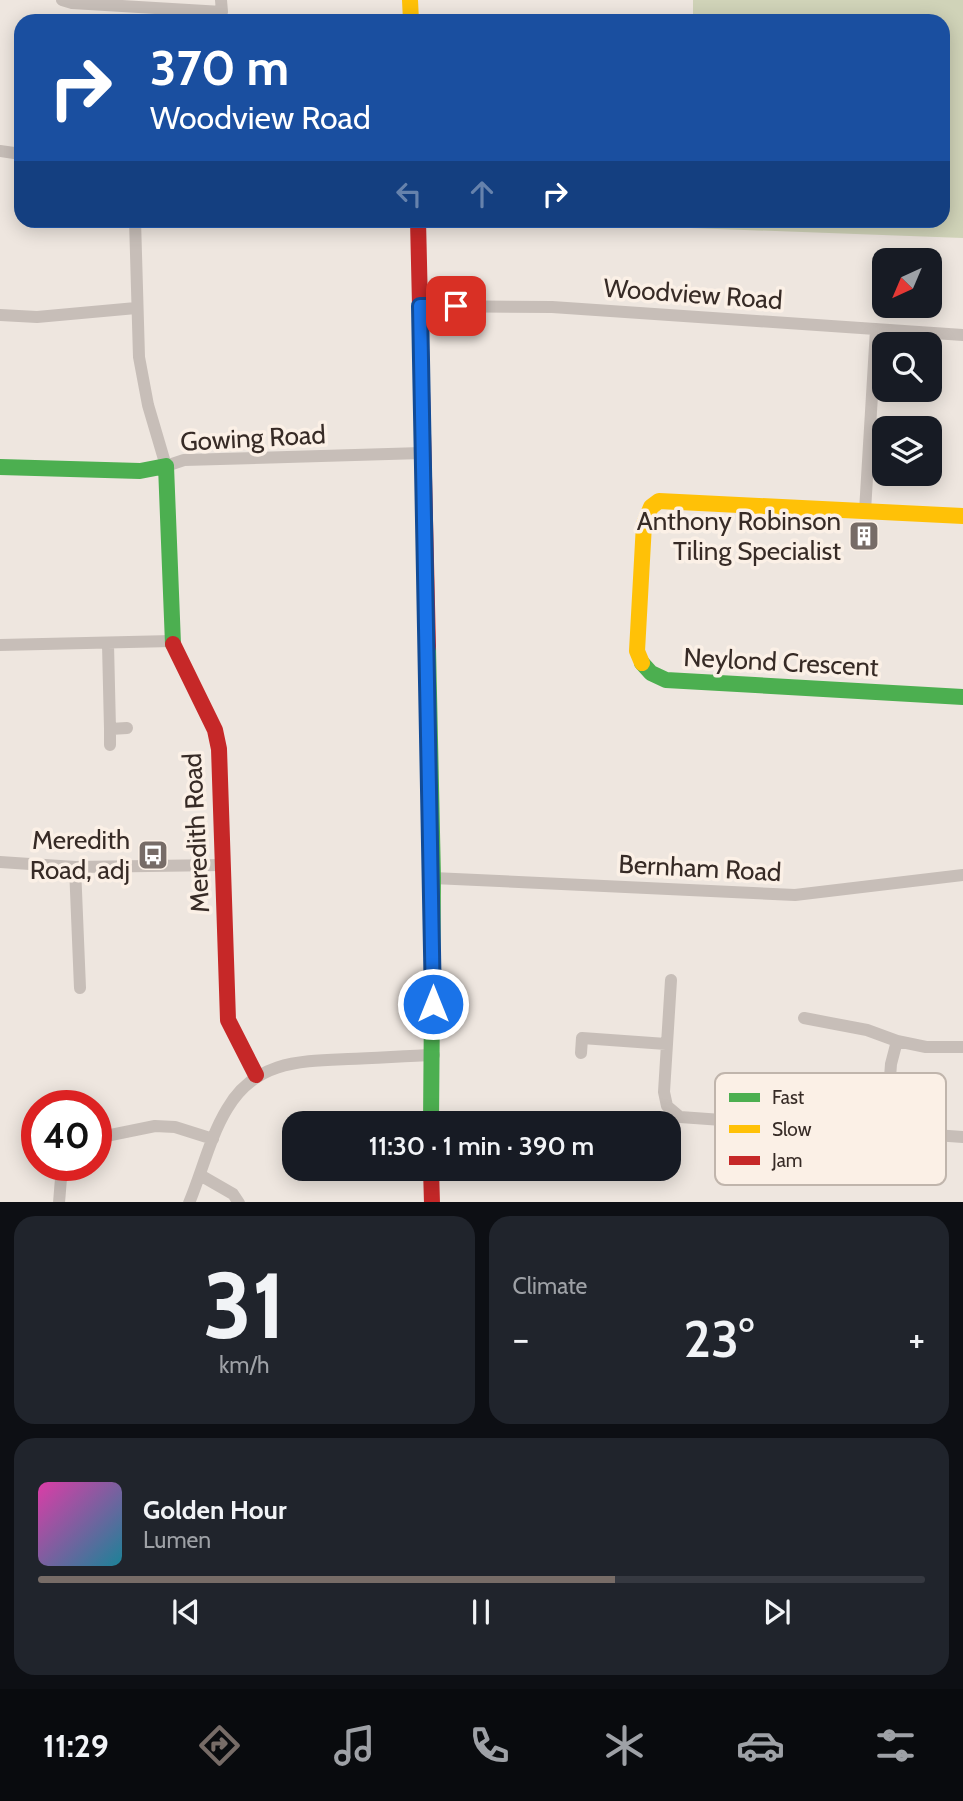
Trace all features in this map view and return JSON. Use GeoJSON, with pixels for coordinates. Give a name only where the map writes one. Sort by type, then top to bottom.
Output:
{"type":"FeatureCollection","features":[{"type":"Feature","properties":{"kind":"street"},"geometry":{"type":"LineString","coordinates":[[62,0],[72,3],[222,11]]}},
{"type":"Feature","properties":{"kind":"street","name":"Gowing Road"},"geometry":{"type":"LineString","coordinates":[[135,228],[139,358],[148,405],[166,466],[184,460],[422,453]]}},
{"type":"Feature","properties":{"kind":"street"},"geometry":{"type":"LineString","coordinates":[[418,228],[433,878],[432,1111]]}},
{"type":"Feature","properties":{"kind":"street","name":"Woodview Road"},"geometry":{"type":"LineString","coordinates":[[420,306],[552,307],[963,335]]}},
{"type":"Feature","properties":{"kind":"street"},"geometry":{"type":"LineString","coordinates":[[0,315],[37,317],[136,308]]}},
{"type":"Feature","properties":{"kind":"street"},"geometry":{"type":"LineString","coordinates":[[865,511],[876,329]]}},
{"type":"Feature","properties":{"kind":"street"},"geometry":{"type":"LineString","coordinates":[[0,467],[140,471],[166,466]]}},
{"type":"Feature","properties":{"kind":"street","name":"Meredith Road"},"geometry":{"type":"LineString","coordinates":[[166,466],[172,641],[215,730],[219,749],[229,1020],[233,1034],[256,1075]]}},
{"type":"Feature","properties":{"kind":"street","name":"Neylond Crescent"},"geometry":{"type":"LineString","coordinates":[[963,516],[659,501],[651,507],[644,524],[637,651],[639,660],[654,677],[666,680],[963,697]]}},
{"type":"Feature","properties":{"kind":"street"},"geometry":{"type":"LineString","coordinates":[[0,645],[172,641]]}},
{"type":"Feature","properties":{"kind":"street"},"geometry":{"type":"LineString","coordinates":[[108,644],[110,745]]}},
{"type":"Feature","properties":{"kind":"street"},"geometry":{"type":"LineString","coordinates":[[110,729],[127,728]]}},
{"type":"Feature","properties":{"kind":"street"},"geometry":{"type":"LineString","coordinates":[[0,862],[75,867],[223,865]]}},
{"type":"Feature","properties":{"kind":"street"},"geometry":{"type":"LineString","coordinates":[[75,867],[80,988]]}},
{"type":"Feature","properties":{"kind":"street","name":"Bernham Road"},"geometry":{"type":"LineString","coordinates":[[433,878],[795,895],[963,875]]}},
{"type":"Feature","properties":{"kind":"street"},"geometry":{"type":"LineString","coordinates":[[671,980],[664,1092],[667,1106],[680,1116],[715,1119]]}},
{"type":"Feature","properties":{"kind":"street"},"geometry":{"type":"LineString","coordinates":[[804,1018],[867,1030],[897,1041],[926,1046],[963,1047]]}},
{"type":"Feature","properties":{"kind":"street"},"geometry":{"type":"LineString","coordinates":[[581,1053],[582,1038],[666,1044]]}},
{"type":"Feature","properties":{"kind":"street"},"geometry":{"type":"LineString","coordinates":[[890,1073],[897,1041]]}},
{"type":"Feature","properties":{"kind":"street"},"geometry":{"type":"LineString","coordinates":[[189,1202],[228,1108],[242,1087],[256,1075],[282,1064],[304,1060],[434,1055]]}},
{"type":"Feature","properties":{"kind":"street"},"geometry":{"type":"LineString","coordinates":[[112,1135],[155,1126],[175,1127],[213,1139]]}},
{"type":"Feature","properties":{"kind":"street"},"geometry":{"type":"LineString","coordinates":[[200,1175],[233,1194],[239,1202]]}},
{"type":"Feature","properties":{"kind":"street"},"geometry":{"type":"LineString","coordinates":[[59,1202],[61,1181]]}},
{"type":"Feature","properties":{"kind":"street"},"geometry":{"type":"LineString","coordinates":[[431,1181],[432,1202]]}},
{"type":"Feature","properties":{"kind":"green space"},"geometry":{"type":"Polygon","coordinates":[[[693,0],[963,0],[963,238],[692,228],[950,228],[950,14],[693,14],[693,0]]]}},
{"type":"Feature","properties":{"kind":"traffic: fast"},"geometry":{"type":"LineString","coordinates":[[0,467],[140,471],[166,466],[173,644]]}},
{"type":"Feature","properties":{"kind":"traffic: fast"},"geometry":{"type":"LineString","coordinates":[[428,647],[433,878],[431,1111]]}},
{"type":"Feature","properties":{"kind":"traffic: fast"},"geometry":{"type":"LineString","coordinates":[[642,663],[651,673],[666,680],[963,697]]}},
{"type":"Feature","properties":{"kind":"traffic: slow"},"geometry":{"type":"LineString","coordinates":[[410,0],[411,14]]}},
{"type":"Feature","properties":{"kind":"traffic: slow"},"geometry":{"type":"LineString","coordinates":[[642,663],[637,651],[644,524],[651,507],[659,501],[963,516]]}},
{"type":"Feature","properties":{"kind":"traffic: jam"},"geometry":{"type":"LineString","coordinates":[[418,228],[428,647]]}},
{"type":"Feature","properties":{"kind":"traffic: jam"},"geometry":{"type":"LineString","coordinates":[[173,644],[215,730],[219,749],[228,1020],[256,1075]]}},
{"type":"Feature","properties":{"kind":"traffic: jam"},"geometry":{"type":"LineString","coordinates":[[431,1181],[432,1202]]}},
{"type":"Feature","properties":{"kind":"place","name":"Anthony Robinson Tiling Specialist"},"geometry":{"type":"Point","coordinates":[864,536]}},
{"type":"Feature","properties":{"kind":"place","name":"Meredith Road, adj"},"geometry":{"type":"Point","coordinates":[153,855]}},
{"type":"Feature","properties":{"kind":"route"},"geometry":{"type":"LineString","coordinates":[[433,1004],[433,878],[420,306],[456,306]]}}]}
